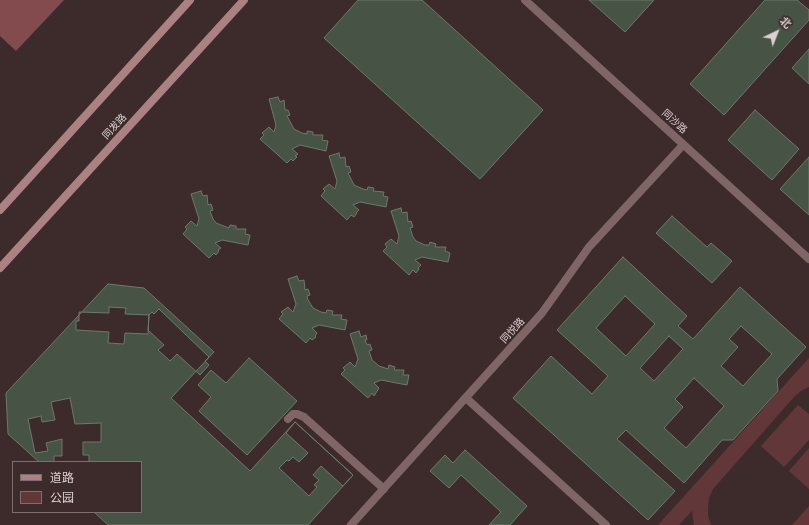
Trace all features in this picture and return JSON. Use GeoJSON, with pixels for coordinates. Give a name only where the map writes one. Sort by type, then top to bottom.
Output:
{"type":"FeatureCollection","features":[{"type":"Feature","properties":{"kind":"main road"},"geometry":{"type":"LineString","coordinates":[[0,210],[190,0]]}},
{"type":"Feature","properties":{"kind":"main road","name":"同发路"},"geometry":{"type":"LineString","coordinates":[[0,268],[244,0]]}},
{"type":"Feature","properties":{"kind":"street","name":"同沙路"},"geometry":{"type":"LineString","coordinates":[[525,0],[809,259]]}},
{"type":"Feature","properties":{"kind":"street","name":"同悦路"},"geometry":{"type":"LineString","coordinates":[[351,525],[542,313],[593,242],[683,145]]}},
{"type":"Feature","properties":{"kind":"street"},"geometry":{"type":"LineString","coordinates":[[466,398],[606,525]]}},
{"type":"Feature","properties":{"kind":"street"},"geometry":{"type":"LineString","coordinates":[[288,419],[293,414],[304,417],[384,489]]}},
{"type":"Feature","properties":{"kind":"green space"},"geometry":{"type":"Polygon","coordinates":[[[809,358],[809,387],[794,397],[713,489],[709,498],[708,507],[708,516],[711,525],[694,525],[692,511],[679,525],[658,525],[809,358]]]}},
{"type":"Feature","properties":{"kind":"green space"},"geometry":{"type":"Polygon","coordinates":[[[798,405],[809,414],[809,440],[784,467],[761,446],[798,405]]]}},
{"type":"Feature","properties":{"kind":"green space"},"geometry":{"type":"Polygon","coordinates":[[[809,448],[809,489],[789,471],[809,448]]]}},
{"type":"Feature","properties":{"kind":"green space"},"geometry":{"type":"Polygon","coordinates":[[[809,506],[809,525],[792,525],[809,506]]]}},
{"type":"Feature","properties":{"kind":"shaded area"},"geometry":{"type":"Polygon","coordinates":[[[0,0],[64,0],[16,51],[0,36],[0,0]]]}},
{"type":"Feature","properties":{"kind":"building"},"geometry":{"type":"Polygon","coordinates":[[[358,0],[422,0],[543,110],[480,179],[324,38],[358,0]]]}},
{"type":"Feature","properties":{"kind":"building"},"geometry":{"type":"Polygon","coordinates":[[[589,0],[654,0],[625,32],[589,0]]]}},
{"type":"Feature","properties":{"kind":"building"},"geometry":{"type":"Polygon","coordinates":[[[765,0],[797,0],[809,10],[809,20],[724,115],[690,84],[765,0]]]}},
{"type":"Feature","properties":{"kind":"building"},"geometry":{"type":"Polygon","coordinates":[[[809,49],[809,84],[792,68],[809,49]]]}},
{"type":"Feature","properties":{"kind":"building"},"geometry":{"type":"Polygon","coordinates":[[[278,97],[280,102],[284,100],[285,110],[288,110],[290,115],[287,116],[294,129],[302,133],[307,134],[307,131],[313,132],[313,135],[323,135],[322,140],[328,141],[326,151],[300,145],[292,149],[298,154],[295,156],[297,157],[293,161],[291,159],[287,163],[260,139],[264,135],[262,133],[269,127],[274,132],[276,125],[269,99],[278,97]]]}},
{"type":"Feature","properties":{"kind":"building"},"geometry":{"type":"Polygon","coordinates":[[[755,110],[799,149],[772,180],[728,140],[755,110]]]}},
{"type":"Feature","properties":{"kind":"building"},"geometry":{"type":"Polygon","coordinates":[[[339,153],[340,158],[345,157],[346,167],[349,166],[351,172],[348,173],[354,185],[367,190],[368,187],[374,188],[373,191],[384,192],[383,196],[388,197],[386,207],[360,202],[353,205],[359,210],[357,213],[354,217],[351,215],[347,220],[321,196],[325,191],[323,189],[329,184],[335,189],[337,181],[329,156],[339,153]]]}},
{"type":"Feature","properties":{"kind":"building"},"geometry":{"type":"Polygon","coordinates":[[[809,157],[809,215],[780,189],[809,157]]]}},
{"type":"Feature","properties":{"kind":"building"},"geometry":{"type":"Polygon","coordinates":[[[201,191],[203,196],[207,195],[208,205],[211,204],[213,210],[210,211],[216,223],[229,228],[230,225],[236,226],[236,229],[246,229],[245,234],[250,235],[248,245],[222,240],[215,243],[221,248],[218,250],[219,251],[216,255],[214,253],[209,258],[183,234],[187,229],[185,227],[191,221],[197,226],[199,219],[191,194],[201,191]]]}},
{"type":"Feature","properties":{"kind":"building"},"geometry":{"type":"Polygon","coordinates":[[[401,208],[402,213],[407,212],[408,222],[411,221],[413,227],[410,228],[416,241],[425,245],[429,245],[430,242],[436,244],[435,247],[446,247],[445,251],[450,253],[448,262],[422,257],[415,260],[421,265],[418,268],[419,269],[416,273],[413,270],[409,275],[383,251],[387,247],[385,244],[391,239],[397,244],[399,236],[391,211],[401,208]]]}},
{"type":"Feature","properties":{"kind":"building"},"geometry":{"type":"Polygon","coordinates":[[[672,216],[707,247],[711,243],[732,261],[712,283],[656,233],[672,216]]]}},
{"type":"Feature","properties":{"kind":"building"},"geometry":{"type":"Polygon","coordinates":[[[623,257],[687,316],[678,326],[693,339],[740,287],[806,347],[777,379],[778,391],[733,440],[722,440],[684,483],[626,430],[617,439],[675,491],[648,520],[513,398],[551,356],[592,394],[608,376],[557,330],[623,257]],[[625,296],[596,328],[626,356],[655,324],[625,296]],[[741,326],[729,339],[738,347],[721,366],[743,386],[772,354],[741,326]],[[669,336],[640,368],[654,381],[683,349],[669,336]],[[694,378],[675,399],[683,407],[664,428],[686,448],[724,406],[694,378]]]}},
{"type":"Feature","properties":{"kind":"building"},"geometry":{"type":"Polygon","coordinates":[[[297,276],[299,281],[304,280],[305,290],[308,289],[310,295],[307,296],[308,300],[313,308],[326,313],[327,310],[333,311],[332,315],[342,315],[341,319],[347,320],[345,330],[319,325],[312,328],[317,333],[315,336],[316,337],[312,340],[310,338],[306,343],[279,319],[283,314],[281,312],[288,307],[293,312],[296,304],[288,279],[297,276]]]}},
{"type":"Feature","properties":{"kind":"building"},"geometry":{"type":"Polygon","coordinates":[[[108,284],[144,288],[214,352],[171,398],[250,471],[295,422],[353,475],[308,525],[108,525],[95,513],[142,513],[142,461],[38,461],[8,434],[6,393],[108,284]]]}},
{"type":"Feature","properties":{"kind":"building"},"geometry":{"type":"Polygon","coordinates":[[[109,307],[126,308],[125,314],[149,315],[148,334],[125,333],[124,344],[108,343],[109,332],[76,330],[76,321],[79,321],[79,312],[109,313],[109,307]]]}},
{"type":"Feature","properties":{"kind":"building"},"geometry":{"type":"Polygon","coordinates":[[[159,309],[209,357],[205,361],[209,365],[200,375],[177,354],[170,361],[158,350],[164,345],[148,330],[149,315],[152,312],[154,314],[159,309]]]}},
{"type":"Feature","properties":{"kind":"building"},"geometry":{"type":"Polygon","coordinates":[[[359,331],[361,337],[366,335],[367,340],[365,340],[367,345],[370,344],[372,350],[369,351],[372,360],[379,366],[388,369],[389,365],[395,367],[394,370],[404,370],[403,375],[409,375],[407,385],[381,380],[374,383],[379,388],[374,396],[372,393],[368,398],[341,374],[345,370],[343,368],[350,362],[355,367],[358,359],[350,334],[359,331]]]}},
{"type":"Feature","properties":{"kind":"building"},"geometry":{"type":"Polygon","coordinates":[[[249,358],[297,401],[247,455],[199,411],[211,397],[198,385],[211,370],[226,383],[249,358]]]}},
{"type":"Feature","properties":{"kind":"building"},"geometry":{"type":"Polygon","coordinates":[[[70,398],[75,424],[101,423],[101,442],[83,442],[83,455],[89,455],[89,461],[54,461],[54,456],[62,456],[62,439],[46,443],[48,451],[35,453],[28,419],[41,416],[42,422],[55,420],[51,402],[70,398]]]}},
{"type":"Feature","properties":{"kind":"building"},"geometry":{"type":"Polygon","coordinates":[[[295,422],[353,475],[343,486],[321,466],[313,475],[319,480],[314,485],[317,487],[309,496],[279,468],[287,460],[289,461],[293,457],[299,462],[308,453],[286,433],[295,422]]]}},
{"type":"Feature","properties":{"kind":"building"},"geometry":{"type":"Polygon","coordinates":[[[465,450],[527,506],[510,525],[489,525],[501,512],[461,475],[449,488],[430,471],[445,455],[453,463],[465,450]]]}}]}
